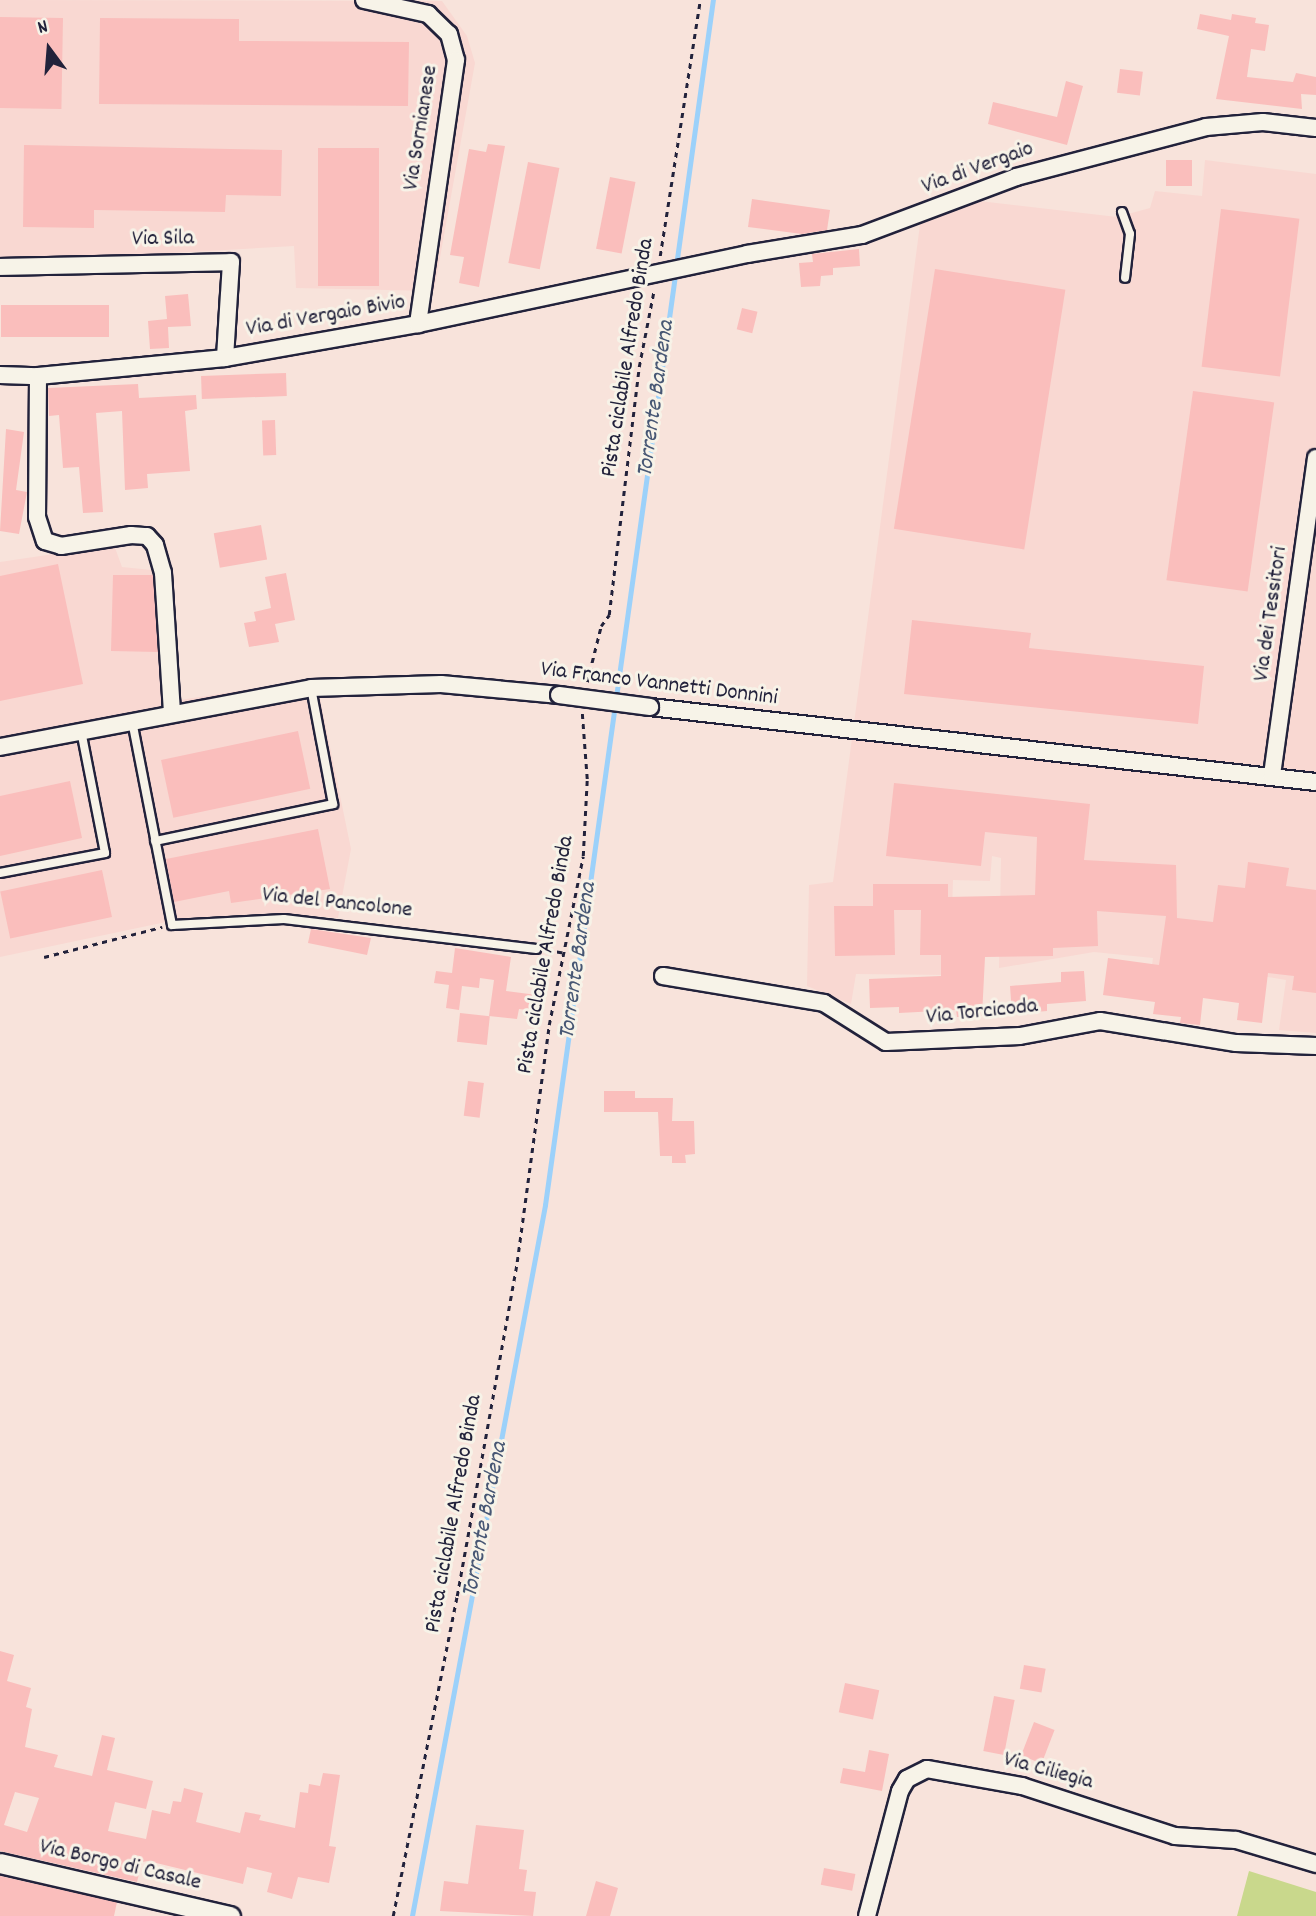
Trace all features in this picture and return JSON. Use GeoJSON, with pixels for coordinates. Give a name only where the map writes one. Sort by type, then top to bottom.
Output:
{"type":"FeatureCollection","features":[{"type":"Feature","properties":{"kind":"street","name":"Via Sornianese"},"geometry":{"type":"LineString","coordinates":[[364,0],[428,14],[449,34],[456,60],[418,324]]}},
{"type":"Feature","properties":{"kind":"street","name":"Via di Vergaio"},"geometry":{"type":"LineString","coordinates":[[657,275],[696,265],[862,236],[1016,177],[1206,127],[1263,122],[1316,128]]}},
{"type":"Feature","properties":{"kind":"street","name":"Via Sila"},"geometry":{"type":"LineString","coordinates":[[0,267],[231,262],[225,358]]}},
{"type":"Feature","properties":{"kind":"street","name":"Via di Vergaio Bivio"},"geometry":{"type":"LineString","coordinates":[[0,375],[38,376],[225,358],[418,324],[657,275]]}},
{"type":"Feature","properties":{"kind":"street"},"geometry":{"type":"LineString","coordinates":[[38,376],[37,517],[45,541],[61,546],[131,535],[148,536],[155,545],[163,573],[172,713]]}},
{"type":"Feature","properties":{"kind":"street","name":"Via dei Tessitori"},"geometry":{"type":"LineString","coordinates":[[1272,775],[1316,458]]}},
{"type":"Feature","properties":{"kind":"street","name":"Via Franco Vannetti Donnini"},"geometry":{"type":"LineString","coordinates":[[0,747],[311,688],[441,684],[559,695],[1316,782]]}},
{"type":"Feature","properties":{"kind":"street","name":"Via Torcicoda"},"geometry":{"type":"LineString","coordinates":[[663,976],[824,1003],[886,1042],[1020,1036],[1100,1021],[1236,1043],[1316,1046]]}},
{"type":"Feature","properties":{"kind":"street","name":"Via Ciliegia"},"geometry":{"type":"LineString","coordinates":[[867,1916],[900,1791],[915,1772],[927,1769],[1022,1786],[1175,1836],[1236,1840],[1316,1864]]}},
{"type":"Feature","properties":{"kind":"street","name":"Via Borgo di Casale"},"geometry":{"type":"LineString","coordinates":[[0,1863],[230,1916]]}},
{"type":"Feature","properties":{"kind":"lane"},"geometry":{"type":"LineString","coordinates":[[1122,212],[1130,233],[1125,278]]}},
{"type":"Feature","properties":{"kind":"lane"},"geometry":{"type":"LineString","coordinates":[[155,841],[333,804],[311,688]]}},
{"type":"Feature","properties":{"kind":"lane"},"geometry":{"type":"LineString","coordinates":[[132,721],[172,925]]}},
{"type":"Feature","properties":{"kind":"lane"},"geometry":{"type":"LineString","coordinates":[[0,873],[105,853],[81,731]]}},
{"type":"Feature","properties":{"kind":"lane","name":"Via del Pancolone"},"geometry":{"type":"LineString","coordinates":[[172,925],[284,919],[536,949]]}},
{"type":"Feature","properties":{"kind":"path","name":"Pista ciclabile Alfredo Binda"},"geometry":{"type":"LineString","coordinates":[[586,691],[601,625],[609,615],[639,367],[657,275],[700,0]]}},
{"type":"Feature","properties":{"kind":"path","name":"Pista ciclabile Alfredo Binda"},"geometry":{"type":"LineString","coordinates":[[393,1916],[517,1262],[549,1025],[583,856],[584,703]]}},
{"type":"Feature","properties":{"kind":"path"},"geometry":{"type":"LineString","coordinates":[[44,957],[172,925]]}},
{"type":"Feature","properties":{"kind":"path"},"geometry":{"type":"LineString","coordinates":[[536,949],[565,953]]}},
{"type":"Feature","properties":{"kind":"shaded area"},"geometry":{"type":"Polygon","coordinates":[[[0,0],[442,1],[467,36],[475,63],[434,291],[296,288],[294,246],[0,263],[0,0]]]}},
{"type":"Feature","properties":{"kind":"shaded area"},"geometry":{"type":"Polygon","coordinates":[[[1205,160],[1316,174],[1316,1033],[1279,1030],[1286,980],[1238,972],[1150,978],[1153,958],[1094,952],[999,968],[1001,858],[992,856],[990,881],[953,880],[950,975],[856,974],[851,1004],[807,986],[809,885],[833,882],[923,202],[979,201],[1117,217],[1150,208],[1155,191],[1202,196],[1205,160]]]}},
{"type":"Feature","properties":{"kind":"shaded area"},"geometry":{"type":"Polygon","coordinates":[[[114,545],[122,567],[161,571],[167,702],[316,679],[351,849],[338,918],[280,913],[185,918],[0,957],[0,562],[114,545]]]}},
{"type":"Feature","properties":{"kind":"green space"},"geometry":{"type":"Polygon","coordinates":[[[1249,1871],[1316,1892],[1316,1916],[1237,1916],[1249,1871]]]}},
{"type":"Feature","properties":{"kind":"building"},"geometry":{"type":"Polygon","coordinates":[[[1200,14],[1231,20],[1232,14],[1256,18],[1255,23],[1269,25],[1265,51],[1251,49],[1247,77],[1293,82],[1296,73],[1316,77],[1316,95],[1301,94],[1302,109],[1216,99],[1229,36],[1197,29],[1200,14]]]}},
{"type":"Feature","properties":{"kind":"building"},"geometry":{"type":"Polygon","coordinates":[[[0,17],[63,18],[61,109],[0,108],[0,17]]]}},
{"type":"Feature","properties":{"kind":"building"},"geometry":{"type":"Polygon","coordinates":[[[100,18],[239,19],[239,41],[409,42],[408,106],[99,104],[100,18]]]}},
{"type":"Feature","properties":{"kind":"building"},"geometry":{"type":"Polygon","coordinates":[[[1120,69],[1143,72],[1140,96],[1117,93],[1120,69]]]}},
{"type":"Feature","properties":{"kind":"building"},"geometry":{"type":"Polygon","coordinates":[[[1066,81],[1083,86],[1067,145],[988,124],[993,102],[1057,117],[1066,81]]]}},
{"type":"Feature","properties":{"kind":"building"},"geometry":{"type":"Polygon","coordinates":[[[488,144],[505,146],[479,287],[459,283],[464,257],[450,255],[469,149],[486,152],[488,144]]]}},
{"type":"Feature","properties":{"kind":"building"},"geometry":{"type":"Polygon","coordinates":[[[24,145],[282,150],[281,196],[226,195],[225,212],[94,210],[94,228],[23,227],[24,145]]]}},
{"type":"Feature","properties":{"kind":"building"},"geometry":{"type":"Polygon","coordinates":[[[318,148],[379,148],[379,286],[318,286],[318,148]]]}},
{"type":"Feature","properties":{"kind":"building"},"geometry":{"type":"Polygon","coordinates":[[[1166,160],[1192,160],[1192,186],[1166,186],[1166,160]]]}},
{"type":"Feature","properties":{"kind":"building"},"geometry":{"type":"Polygon","coordinates":[[[528,162],[559,168],[540,269],[508,263],[528,162]]]}},
{"type":"Feature","properties":{"kind":"building"},"geometry":{"type":"Polygon","coordinates":[[[610,177],[636,182],[622,254],[596,249],[610,177]]]}},
{"type":"Feature","properties":{"kind":"building"},"geometry":{"type":"Polygon","coordinates":[[[752,199],[830,210],[827,230],[802,234],[748,227],[752,199]]]}},
{"type":"Feature","properties":{"kind":"building"},"geometry":{"type":"Polygon","coordinates":[[[1221,209],[1299,219],[1280,376],[1202,367],[1221,209]]]}},
{"type":"Feature","properties":{"kind":"building"},"geometry":{"type":"Polygon","coordinates":[[[859,249],[860,266],[833,268],[833,275],[821,276],[820,286],[801,287],[799,263],[813,262],[812,254],[859,249]]]}},
{"type":"Feature","properties":{"kind":"building"},"geometry":{"type":"Polygon","coordinates":[[[935,269],[1065,290],[1024,549],[894,529],[935,269]]]}},
{"type":"Feature","properties":{"kind":"building"},"geometry":{"type":"Polygon","coordinates":[[[188,294],[191,326],[168,327],[169,348],[150,349],[148,321],[167,319],[165,296],[188,294]]]}},
{"type":"Feature","properties":{"kind":"building"},"geometry":{"type":"Polygon","coordinates":[[[1,305],[109,305],[109,337],[1,337],[1,305]]]}},
{"type":"Feature","properties":{"kind":"building"},"geometry":{"type":"Polygon","coordinates":[[[742,308],[758,312],[752,333],[737,329],[742,308]]]}},
{"type":"Feature","properties":{"kind":"building"},"geometry":{"type":"Polygon","coordinates":[[[286,373],[287,396],[202,399],[201,376],[286,373]]]}},
{"type":"Feature","properties":{"kind":"building"},"geometry":{"type":"Polygon","coordinates":[[[138,384],[139,398],[196,395],[197,409],[185,411],[190,471],[147,474],[148,488],[125,490],[122,411],[96,413],[103,512],[83,513],[79,467],[63,468],[59,415],[49,416],[48,388],[138,384]]]}},
{"type":"Feature","properties":{"kind":"building"},"geometry":{"type":"Polygon","coordinates":[[[1193,391],[1274,402],[1248,592],[1166,580],[1193,391]]]}},
{"type":"Feature","properties":{"kind":"building"},"geometry":{"type":"Polygon","coordinates":[[[262,420],[275,420],[276,455],[263,455],[262,420]]]}},
{"type":"Feature","properties":{"kind":"building"},"geometry":{"type":"Polygon","coordinates":[[[6,429],[24,432],[16,490],[27,492],[19,534],[0,531],[6,429]]]}},
{"type":"Feature","properties":{"kind":"building"},"geometry":{"type":"Polygon","coordinates":[[[261,525],[267,559],[220,568],[214,533],[261,525]]]}},
{"type":"Feature","properties":{"kind":"building"},"geometry":{"type":"Polygon","coordinates":[[[58,564],[83,684],[0,701],[0,576],[58,564]]]}},
{"type":"Feature","properties":{"kind":"building"},"geometry":{"type":"Polygon","coordinates":[[[286,573],[295,620],[275,624],[279,642],[249,647],[244,623],[256,621],[254,612],[271,608],[265,577],[286,573]]]}},
{"type":"Feature","properties":{"kind":"building"},"geometry":{"type":"Polygon","coordinates":[[[113,575],[153,575],[158,652],[111,651],[113,575]]]}},
{"type":"Feature","properties":{"kind":"building"},"geometry":{"type":"Polygon","coordinates":[[[912,620],[1031,633],[1029,648],[1204,666],[1198,724],[904,694],[912,620]]]}},
{"type":"Feature","properties":{"kind":"building"},"geometry":{"type":"Polygon","coordinates":[[[298,731],[310,789],[173,818],[161,760],[298,731]]]}},
{"type":"Feature","properties":{"kind":"building"},"geometry":{"type":"Polygon","coordinates":[[[70,781],[82,838],[0,856],[0,796],[70,781]]]}},
{"type":"Feature","properties":{"kind":"building"},"geometry":{"type":"Polygon","coordinates":[[[894,783],[1090,804],[1084,860],[1176,865],[1177,918],[1213,922],[1218,885],[1245,888],[1248,862],[1289,868],[1286,886],[1316,890],[1316,993],[1292,990],[1294,976],[1268,973],[1262,1023],[1237,1020],[1239,1003],[1203,998],[1200,1025],[1180,1023],[1181,1017],[1153,1014],[1155,1002],[1103,995],[1108,958],[1159,965],[1166,916],[1097,911],[1098,946],[1053,948],[1053,956],[985,957],[982,1016],[957,1017],[956,1010],[899,1013],[899,1007],[870,1008],[869,979],[941,976],[941,955],[920,955],[921,910],[894,910],[895,955],[835,956],[834,906],[873,906],[873,884],[948,884],[948,897],[1035,895],[1037,837],[985,832],[981,866],[886,856],[894,783]]]}},
{"type":"Feature","properties":{"kind":"building"},"geometry":{"type":"Polygon","coordinates":[[[318,829],[330,889],[231,903],[229,891],[174,902],[166,859],[318,829]]]}},
{"type":"Feature","properties":{"kind":"building"},"geometry":{"type":"Polygon","coordinates":[[[102,870],[112,917],[10,939],[0,892],[102,870]]]}},
{"type":"Feature","properties":{"kind":"building"},"geometry":{"type":"Polygon","coordinates":[[[311,929],[371,938],[367,955],[308,943],[311,929]]]}},
{"type":"Feature","properties":{"kind":"building"},"geometry":{"type":"Polygon","coordinates":[[[455,948],[511,957],[506,991],[537,995],[535,1011],[519,1009],[517,1019],[489,1016],[494,980],[480,978],[479,988],[462,986],[459,1010],[446,1008],[449,985],[434,983],[436,971],[452,973],[455,948]]]}},
{"type":"Feature","properties":{"kind":"building"},"geometry":{"type":"Polygon","coordinates":[[[1084,971],[1086,1001],[1047,1004],[1047,1011],[1012,1014],[1010,986],[1061,982],[1061,972],[1084,971]]]}},
{"type":"Feature","properties":{"kind":"building"},"geometry":{"type":"Polygon","coordinates":[[[460,1013],[490,1016],[487,1045],[457,1042],[460,1013]]]}},
{"type":"Feature","properties":{"kind":"building"},"geometry":{"type":"Polygon","coordinates":[[[468,1081],[484,1083],[480,1118],[464,1116],[468,1081]]]}},
{"type":"Feature","properties":{"kind":"building"},"geometry":{"type":"Polygon","coordinates":[[[604,1091],[635,1091],[635,1098],[673,1098],[672,1121],[694,1121],[695,1154],[685,1155],[686,1163],[672,1163],[672,1156],[660,1156],[658,1112],[604,1112],[604,1091]]]}},
{"type":"Feature","properties":{"kind":"building"},"geometry":{"type":"Polygon","coordinates":[[[0,1651],[14,1655],[7,1681],[31,1688],[26,1707],[32,1709],[25,1747],[58,1755],[54,1767],[92,1776],[102,1735],[115,1738],[107,1770],[153,1781],[146,1809],[115,1802],[108,1831],[146,1839],[152,1810],[170,1814],[173,1801],[181,1802],[184,1788],[203,1793],[196,1822],[240,1833],[245,1812],[261,1815],[259,1820],[295,1828],[300,1792],[308,1793],[309,1784],[320,1786],[323,1773],[340,1775],[329,1846],[336,1847],[329,1883],[298,1877],[292,1899],[267,1892],[272,1873],[247,1867],[243,1884],[148,1861],[142,1862],[137,1882],[0,1851],[0,1651]],[[15,1792],[4,1825],[27,1832],[39,1798],[15,1792]]]}},
{"type":"Feature","properties":{"kind":"building"},"geometry":{"type":"Polygon","coordinates":[[[1024,1665],[1046,1669],[1041,1692],[1020,1689],[1024,1665]]]}},
{"type":"Feature","properties":{"kind":"building"},"geometry":{"type":"Polygon","coordinates":[[[845,1683],[879,1690],[873,1720],[839,1712],[845,1683]]]}},
{"type":"Feature","properties":{"kind":"building"},"geometry":{"type":"Polygon","coordinates":[[[994,1696],[1015,1700],[1004,1755],[983,1751],[994,1696]]]}},
{"type":"Feature","properties":{"kind":"building"},"geometry":{"type":"Polygon","coordinates":[[[1034,1722],[1055,1730],[1042,1763],[1021,1756],[1034,1722]]]}},
{"type":"Feature","properties":{"kind":"building"},"geometry":{"type":"Polygon","coordinates":[[[869,1750],[889,1754],[882,1791],[840,1783],[843,1768],[865,1772],[869,1750]]]}},
{"type":"Feature","properties":{"kind":"building"},"geometry":{"type":"Polygon","coordinates":[[[476,1825],[524,1830],[519,1869],[527,1870],[524,1891],[536,1892],[533,1916],[440,1911],[444,1881],[468,1884],[476,1825]]]}},
{"type":"Feature","properties":{"kind":"building"},"geometry":{"type":"Polygon","coordinates":[[[824,1868],[855,1874],[852,1891],[821,1885],[824,1868]]]}},
{"type":"Feature","properties":{"kind":"building"},"geometry":{"type":"Polygon","coordinates":[[[0,1876],[117,1902],[114,1916],[0,1916],[0,1876]]]}},
{"type":"Feature","properties":{"kind":"building"},"geometry":{"type":"Polygon","coordinates":[[[596,1881],[618,1888],[610,1916],[586,1916],[596,1881]]]}},
{"type":"Feature","properties":{"kind":"waterway","name":"Torrente Bardena"},"geometry":{"type":"LineString","coordinates":[[676,266],[713,0]]}},
{"type":"Feature","properties":{"kind":"waterway","name":"Torrente Bardena"},"geometry":{"type":"LineString","coordinates":[[412,1916],[545,1205],[675,275]]}}]}
